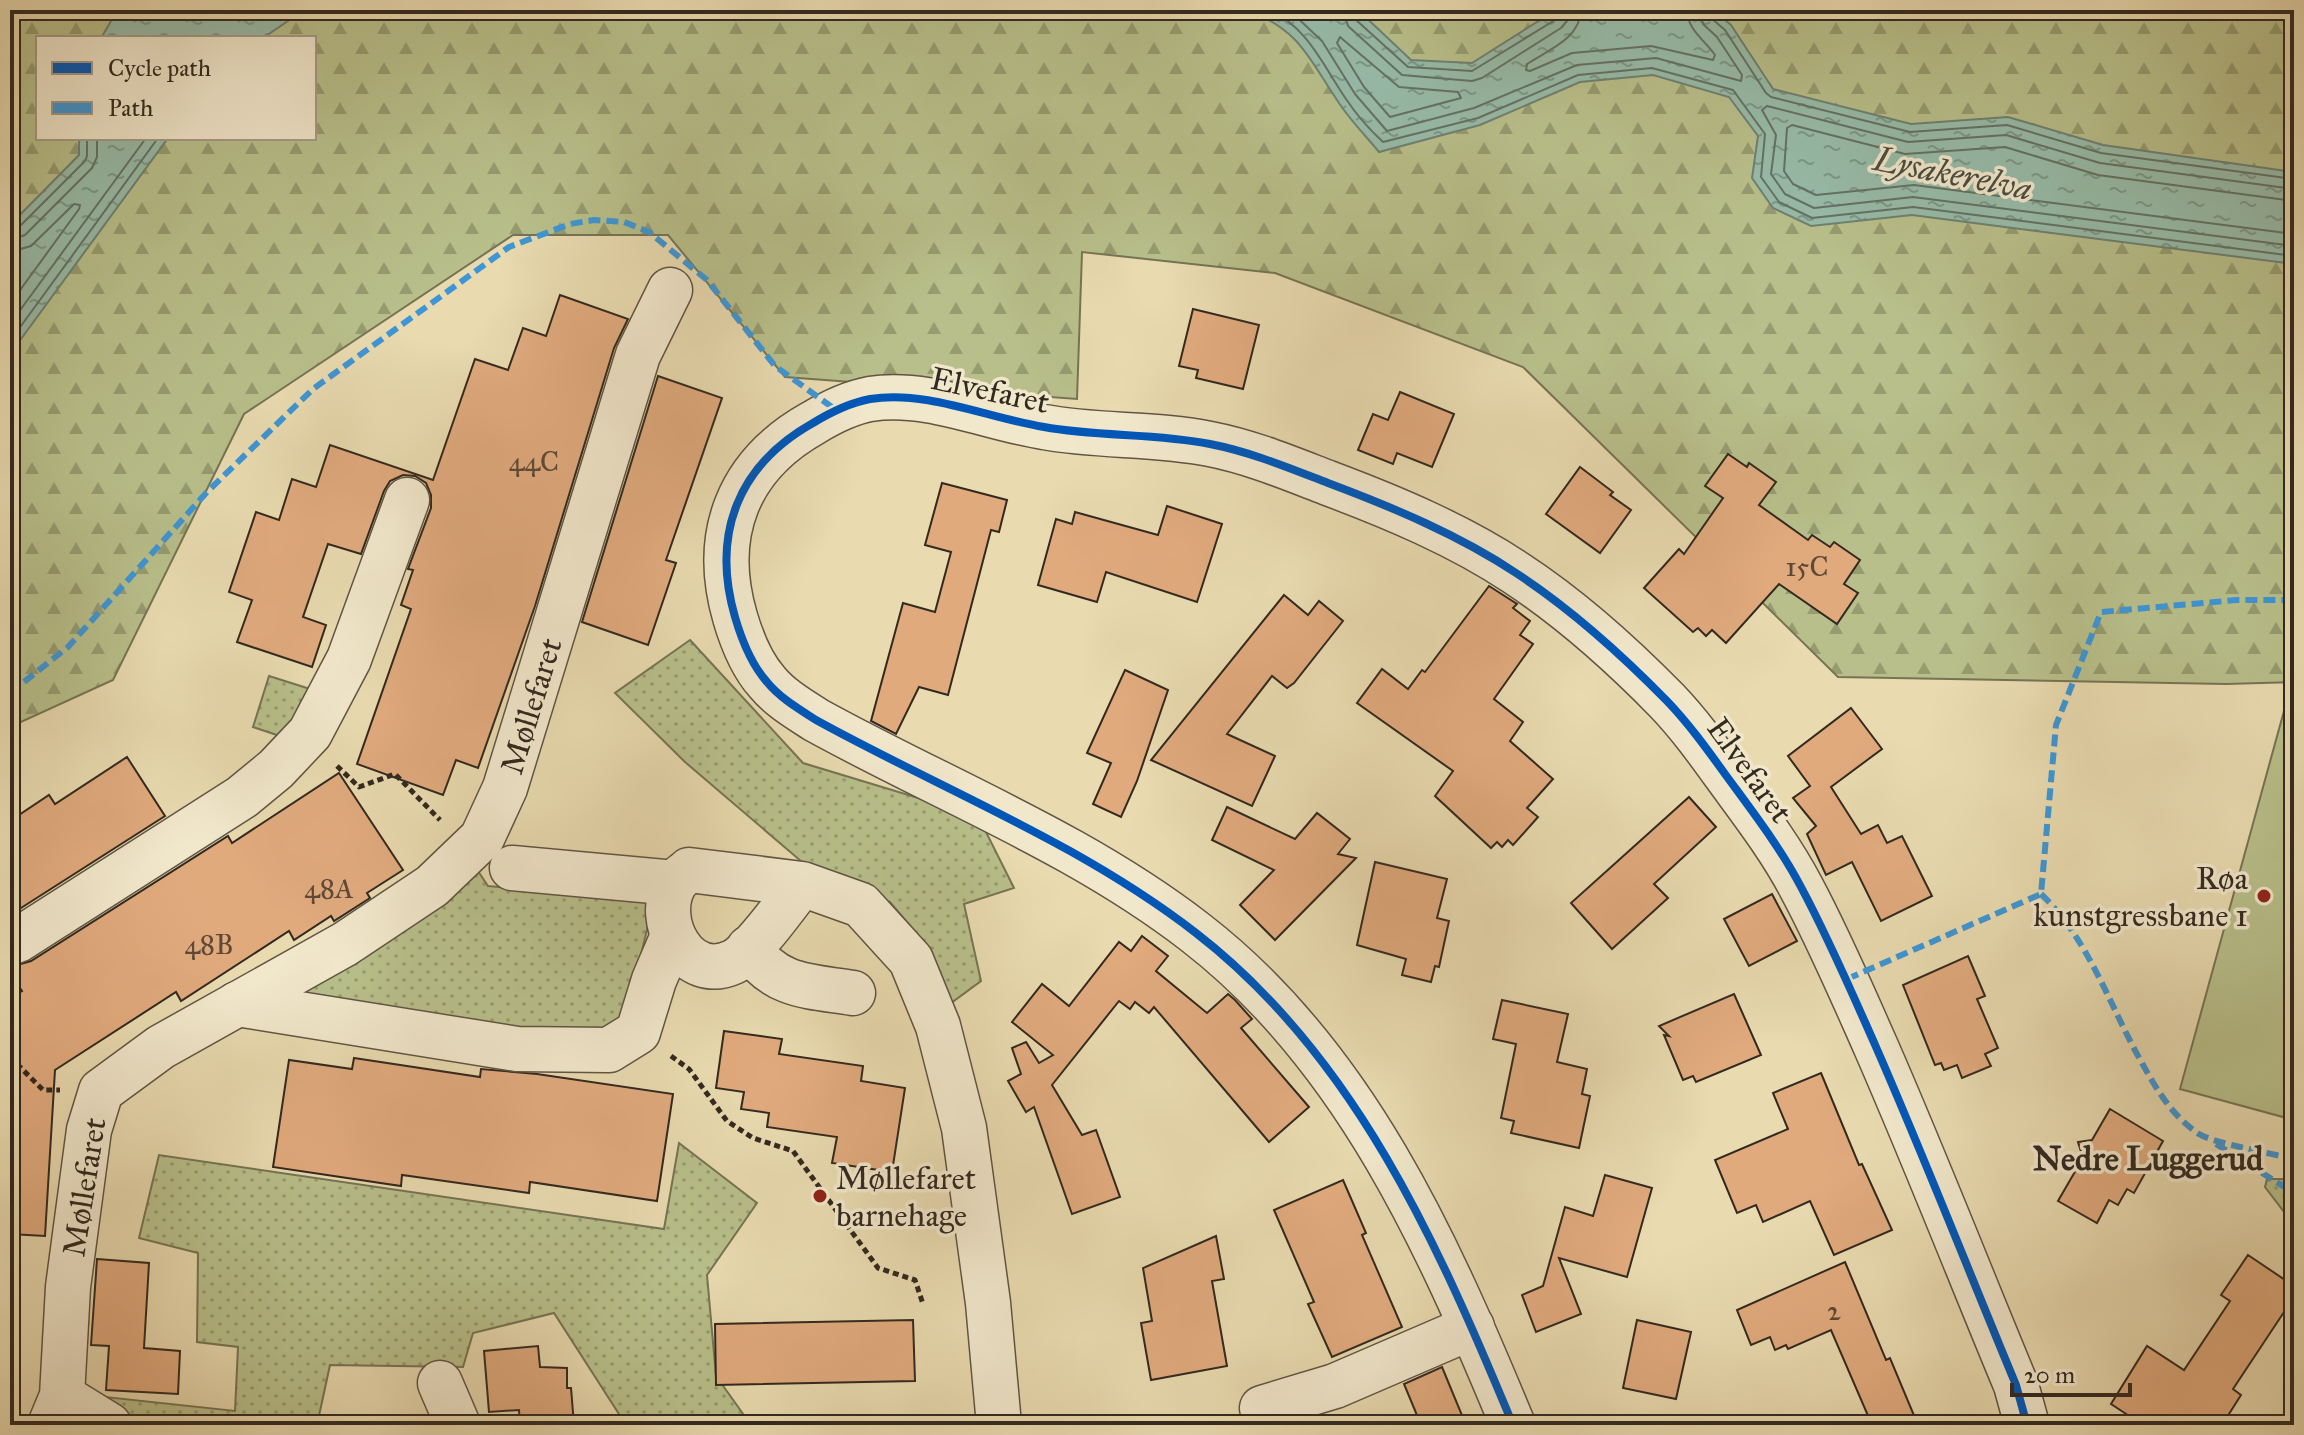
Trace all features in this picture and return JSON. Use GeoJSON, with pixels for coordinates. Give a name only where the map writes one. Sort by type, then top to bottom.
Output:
{"type":"FeatureCollection","features":[{"type":"Feature","properties":{"kind":"street","name":"Møllefaret"},"geometry":{"type":"LineString","coordinates":[[109,1425],[56,1411],[68,1287],[89,1130],[101,1091],[161,1047],[345,944],[432,886],[482,838],[505,788],[638,355],[670,290]]}},
{"type":"Feature","properties":{"kind":"street","name":"Elvefaret"},"geometry":{"type":"LineString","coordinates":[[1513,1425],[1472,1327],[1423,1223],[1370,1129],[1284,1014],[1244,972],[1194,931],[1054,842],[1000,812],[865,748],[789,703],[768,685],[743,642],[733,610],[727,554],[737,500],[749,477],[770,452],[795,432],[836,410],[863,400],[897,396],[926,400],[1018,423],[1085,434],[1204,443],[1246,453],[1371,499],[1444,534],[1514,571],[1581,620],[1668,702],[1699,737],[1763,826],[1799,884],[1847,979],[1919,1145],[2016,1385],[2027,1425]]}},
{"type":"Feature","properties":{"kind":"street"},"geometry":{"type":"LineString","coordinates":[[10,943],[242,797],[276,769],[310,733],[349,659],[407,500]]}},
{"type":"Feature","properties":{"kind":"street"},"geometry":{"type":"LineString","coordinates":[[512,868],[675,883]]}},
{"type":"Feature","properties":{"kind":"street"},"geometry":{"type":"LineString","coordinates":[[802,884],[735,962],[718,967],[701,965],[687,957],[672,938],[668,908],[675,883],[689,870],[802,884],[861,905],[911,960],[938,1026],[964,1128],[988,1303],[999,1425]]}},
{"type":"Feature","properties":{"kind":"street"},"geometry":{"type":"LineString","coordinates":[[237,1004],[517,1049],[609,1050],[638,1032],[654,980],[672,938]]}},
{"type":"Feature","properties":{"kind":"street"},"geometry":{"type":"LineString","coordinates":[[749,948],[773,976],[792,983],[853,993]]}},
{"type":"Feature","properties":{"kind":"street"},"geometry":{"type":"LineString","coordinates":[[1262,1408],[1335,1386],[1472,1327]]}},
{"type":"Feature","properties":{"kind":"street"},"geometry":{"type":"LineString","coordinates":[[440,1383],[458,1425]]}},
{"type":"Feature","properties":{"kind":"path"},"geometry":{"type":"LineString","coordinates":[[362,787],[395,774]]}},
{"type":"Feature","properties":{"kind":"path"},"geometry":{"type":"LineString","coordinates":[[638,1032],[689,1069],[727,1121],[753,1138],[793,1151],[878,1268],[915,1280],[923,1304]]}},
{"type":"Feature","properties":{"kind":"path"},"geometry":{"type":"LineString","coordinates":[[10,1057],[43,1090],[101,1091]]}},
{"type":"Feature","properties":{"kind":"green space"},"geometry":{"type":"Polygon","coordinates":[[[10,10],[2294,10],[2294,682],[2226,684],[1838,677],[1523,367],[1275,273],[1082,252],[1077,399],[785,377],[668,235],[513,235],[244,414],[113,680],[10,727],[10,10]]]}},
{"type":"Feature","properties":{"kind":"green space"},"geometry":{"type":"Polygon","coordinates":[[[690,640],[803,763],[978,816],[1014,888],[964,904],[981,981],[947,1006],[930,949],[890,902],[802,862],[685,762],[615,693],[690,640]]]}},
{"type":"Feature","properties":{"kind":"green space"},"geometry":{"type":"Polygon","coordinates":[[[269,676],[310,689],[299,718],[280,736],[253,727],[269,676]]]}},
{"type":"Feature","properties":{"kind":"green space","name":"Røa kunstgressbane 1"},"geometry":{"type":"Polygon","coordinates":[[[2287,700],[2294,702],[2294,1120],[2180,1089],[2287,700]]]}},
{"type":"Feature","properties":{"kind":"green space"},"geometry":{"type":"Polygon","coordinates":[[[474,865],[488,886],[654,901],[627,1012],[604,1033],[530,1037],[298,994],[474,865]]]}},
{"type":"Feature","properties":{"kind":"green space"},"geometry":{"type":"Polygon","coordinates":[[[679,1143],[757,1203],[707,1275],[716,1376],[751,1425],[626,1425],[554,1313],[473,1333],[463,1367],[330,1365],[317,1425],[124,1425],[87,1395],[235,1411],[238,1347],[197,1342],[198,1253],[139,1238],[159,1155],[664,1229],[679,1143]]]}},
{"type":"Feature","properties":{"kind":"green space"},"geometry":{"type":"Polygon","coordinates":[[[2267,1179],[2294,1179],[2294,1225],[2265,1187],[2267,1179]]]}},
{"type":"Feature","properties":{"kind":"water"},"geometry":{"type":"Polygon","coordinates":[[[123,10],[304,10],[266,36],[102,36],[114,16],[123,10]]]}},
{"type":"Feature","properties":{"kind":"water","name":"Lysakerelva"},"geometry":{"type":"Polygon","coordinates":[[[1248,10],[1358,10],[1411,60],[1472,63],[1556,10],[1713,10],[1731,25],[1773,89],[1911,124],[2008,117],[2103,145],[2294,172],[2294,264],[1912,215],[1811,226],[1773,208],[1752,178],[1758,136],[1729,97],[1653,75],[1580,82],[1480,125],[1379,152],[1343,109],[1292,37],[1281,27],[1248,10]]]}},
{"type":"Feature","properties":{"kind":"water"},"geometry":{"type":"Polygon","coordinates":[[[79,140],[167,140],[10,354],[10,225],[79,155],[79,140]]]}},
{"type":"Feature","properties":{"kind":"building"},"geometry":{"type":"Polygon","coordinates":[[[560,295],[628,319],[614,348],[535,606],[478,768],[456,760],[443,795],[357,764],[411,609],[401,605],[413,570],[408,569],[431,508],[431,495],[426,483],[415,476],[403,475],[390,481],[361,554],[328,544],[303,617],[326,625],[312,667],[237,642],[252,600],[229,592],[256,512],[279,520],[292,479],[316,487],[330,445],[433,480],[475,359],[508,370],[523,328],[546,336],[560,295]]]}},
{"type":"Feature","properties":{"kind":"building"},"geometry":{"type":"Polygon","coordinates":[[[1193,309],[1259,325],[1243,389],[1196,378],[1198,370],[1179,366],[1193,309]]]}},
{"type":"Feature","properties":{"kind":"building"},"geometry":{"type":"Polygon","coordinates":[[[658,376],[722,398],[666,560],[676,563],[648,645],[582,622],[658,376]]]}},
{"type":"Feature","properties":{"kind":"building"},"geometry":{"type":"Polygon","coordinates":[[[1400,392],[1454,414],[1432,467],[1397,453],[1393,464],[1358,450],[1373,414],[1388,420],[1400,392]]]}},
{"type":"Feature","properties":{"kind":"building"},"geometry":{"type":"Polygon","coordinates":[[[1728,454],[1747,467],[1749,463],[1776,482],[1759,505],[1808,540],[1812,535],[1830,547],[1834,542],[1860,560],[1844,584],[1858,593],[1837,624],[1779,584],[1726,643],[1712,630],[1706,636],[1698,628],[1693,632],[1644,588],[1679,549],[1684,554],[1723,498],[1705,486],[1728,454]]]}},
{"type":"Feature","properties":{"kind":"building"},"geometry":{"type":"Polygon","coordinates":[[[1580,467],[1631,510],[1600,553],[1546,514],[1580,467]]]}},
{"type":"Feature","properties":{"kind":"building"},"geometry":{"type":"Polygon","coordinates":[[[942,483],[1007,500],[999,532],[991,530],[948,695],[919,687],[896,734],[871,721],[903,603],[935,612],[951,552],[925,545],[942,483]]]}},
{"type":"Feature","properties":{"kind":"building"},"geometry":{"type":"Polygon","coordinates":[[[1167,506],[1222,524],[1197,602],[1106,572],[1097,602],[1038,585],[1056,519],[1072,524],[1075,512],[1158,535],[1167,506]]]}},
{"type":"Feature","properties":{"kind":"building"},"geometry":{"type":"Polygon","coordinates":[[[1489,586],[1517,604],[1513,608],[1530,621],[1520,635],[1533,644],[1494,699],[1523,722],[1510,741],[1553,779],[1527,808],[1538,817],[1513,845],[1508,840],[1502,847],[1497,842],[1491,848],[1435,796],[1453,771],[1357,703],[1382,669],[1408,689],[1422,670],[1425,672],[1489,586]]]}},
{"type":"Feature","properties":{"kind":"building"},"geometry":{"type":"Polygon","coordinates":[[[1284,595],[1308,615],[1319,601],[1343,621],[1294,683],[1287,688],[1272,676],[1227,734],[1275,756],[1252,806],[1151,760],[1284,595]]]}},
{"type":"Feature","properties":{"kind":"building"},"geometry":{"type":"Polygon","coordinates":[[[1125,670],[1168,690],[1137,781],[1121,817],[1093,804],[1111,763],[1087,753],[1125,670]]]}},
{"type":"Feature","properties":{"kind":"building"},"geometry":{"type":"Polygon","coordinates":[[[1851,708],[1882,749],[1831,787],[1861,834],[1878,825],[1887,843],[1902,836],[1932,896],[1881,921],[1852,862],[1826,875],[1807,834],[1816,826],[1793,798],[1810,786],[1788,756],[1851,708]]]}},
{"type":"Feature","properties":{"kind":"building"},"geometry":{"type":"Polygon","coordinates":[[[127,757],[165,816],[10,915],[10,821],[49,795],[55,804],[127,757]]]}},
{"type":"Feature","properties":{"kind":"building"},"geometry":{"type":"Polygon","coordinates":[[[339,773],[403,870],[367,893],[370,898],[334,921],[331,916],[294,940],[289,931],[181,1001],[176,992],[55,1070],[45,1236],[10,1234],[10,999],[22,991],[10,973],[10,967],[31,961],[228,836],[232,843],[339,773]]]}},
{"type":"Feature","properties":{"kind":"building"},"geometry":{"type":"Polygon","coordinates":[[[1689,797],[1716,827],[1654,884],[1668,898],[1612,949],[1571,903],[1689,797]]]}},
{"type":"Feature","properties":{"kind":"building"},"geometry":{"type":"Polygon","coordinates":[[[1227,807],[1295,839],[1317,813],[1350,839],[1338,854],[1356,858],[1275,940],[1240,905],[1274,870],[1212,840],[1227,807]]]}},
{"type":"Feature","properties":{"kind":"building"},"geometry":{"type":"Polygon","coordinates":[[[1375,862],[1447,879],[1437,918],[1449,921],[1439,967],[1435,966],[1431,982],[1402,975],[1406,959],[1357,945],[1375,862]]]}},
{"type":"Feature","properties":{"kind":"building"},"geometry":{"type":"Polygon","coordinates":[[[1772,894],[1797,941],[1749,966],[1724,919],[1772,894]]]}},
{"type":"Feature","properties":{"kind":"building"},"geometry":{"type":"Polygon","coordinates":[[[1142,936],[1168,956],[1156,971],[1207,1013],[1228,994],[1235,1000],[1252,1019],[1241,1028],[1309,1107],[1269,1142],[1154,1007],[1149,1013],[1135,1002],[1130,1009],[1119,1001],[1052,1085],[1082,1135],[1096,1130],[1120,1197],[1072,1214],[1034,1107],[1026,1112],[1008,1081],[1021,1074],[1012,1048],[1026,1042],[1039,1063],[1053,1055],[1012,1022],[1042,984],[1069,1006],[1119,942],[1131,951],[1142,936]]]}},
{"type":"Feature","properties":{"kind":"building"},"geometry":{"type":"Polygon","coordinates":[[[1968,956],[1985,996],[1977,999],[1998,1048],[1985,1054],[1991,1066],[1962,1078],[1957,1065],[1944,1070],[1941,1063],[1935,1065],[1903,985],[1968,956]]]}},
{"type":"Feature","properties":{"kind":"building"},"geometry":{"type":"Polygon","coordinates":[[[1734,994],[1761,1055],[1696,1082],[1693,1076],[1683,1080],[1664,1035],[1669,1036],[1659,1026],[1734,994]]]}},
{"type":"Feature","properties":{"kind":"building"},"geometry":{"type":"Polygon","coordinates":[[[1502,1000],[1568,1014],[1557,1062],[1587,1069],[1582,1094],[1590,1096],[1579,1148],[1511,1133],[1514,1121],[1501,1118],[1516,1044],[1493,1039],[1502,1000]]]}},
{"type":"Feature","properties":{"kind":"building"},"geometry":{"type":"Polygon","coordinates":[[[724,1031],[782,1039],[779,1054],[863,1066],[861,1081],[905,1088],[892,1172],[832,1163],[837,1137],[767,1127],[769,1113],[741,1109],[744,1092],[716,1088],[724,1031]]]}},
{"type":"Feature","properties":{"kind":"building"},"geometry":{"type":"Polygon","coordinates":[[[354,1058],[480,1077],[481,1069],[673,1094],[657,1201],[530,1182],[529,1193],[402,1175],[401,1186],[273,1167],[289,1060],[352,1069],[354,1058]]]}},
{"type":"Feature","properties":{"kind":"building"},"geometry":{"type":"Polygon","coordinates":[[[1821,1073],[1859,1165],[1862,1164],[1892,1230],[1834,1255],[1810,1201],[1763,1222],[1756,1205],[1737,1213],[1715,1160],[1788,1129],[1773,1093],[1821,1073]]]}},
{"type":"Feature","properties":{"kind":"building"},"geometry":{"type":"Polygon","coordinates":[[[2110,1109],[2163,1141],[2134,1193],[2127,1189],[2118,1205],[2109,1200],[2097,1223],[2058,1201],[2083,1158],[2078,1142],[2092,1140],[2110,1109]]]}},
{"type":"Feature","properties":{"kind":"building"},"geometry":{"type":"Polygon","coordinates":[[[1605,1175],[1652,1188],[1627,1277],[1559,1258],[1581,1314],[1536,1332],[1522,1295],[1543,1286],[1565,1207],[1593,1216],[1605,1175]]]}},
{"type":"Feature","properties":{"kind":"building"},"geometry":{"type":"Polygon","coordinates":[[[1343,1180],[1366,1233],[1362,1235],[1402,1327],[1332,1357],[1308,1304],[1314,1302],[1274,1210],[1343,1180]]]}},
{"type":"Feature","properties":{"kind":"building"},"geometry":{"type":"Polygon","coordinates":[[[1216,1236],[1224,1279],[1212,1281],[1227,1366],[1151,1380],[1141,1323],[1152,1321],[1143,1268],[1216,1236]]]}},
{"type":"Feature","properties":{"kind":"building"},"geometry":{"type":"Polygon","coordinates":[[[2248,1255],[2294,1286],[2294,1297],[2233,1389],[2241,1395],[2222,1425],[2143,1425],[2111,1404],[2147,1346],[2184,1370],[2230,1301],[2221,1295],[2248,1255]]]}},
{"type":"Feature","properties":{"kind":"building"},"geometry":{"type":"Polygon","coordinates":[[[97,1259],[149,1263],[144,1348],[180,1351],[178,1394],[106,1390],[109,1346],[91,1345],[97,1259]]]}},
{"type":"Feature","properties":{"kind":"building"},"geometry":{"type":"Polygon","coordinates":[[[1845,1262],[1886,1360],[1890,1358],[1918,1425],[1872,1425],[1831,1330],[1788,1349],[1786,1345],[1775,1350],[1770,1337],[1751,1345],[1737,1310],[1845,1262]]]}},
{"type":"Feature","properties":{"kind":"building"},"geometry":{"type":"Polygon","coordinates":[[[913,1320],[915,1381],[716,1385],[715,1324],[913,1320]]]}},
{"type":"Feature","properties":{"kind":"building"},"geometry":{"type":"Polygon","coordinates":[[[1637,1320],[1691,1332],[1676,1399],[1623,1388],[1637,1320]]]}},
{"type":"Feature","properties":{"kind":"building"},"geometry":{"type":"Polygon","coordinates":[[[538,1346],[540,1367],[567,1368],[567,1388],[571,1388],[574,1425],[520,1425],[519,1410],[489,1412],[484,1351],[538,1346]]]}},
{"type":"Feature","properties":{"kind":"building"},"geometry":{"type":"Polygon","coordinates":[[[1442,1367],[1466,1425],[1421,1425],[1404,1384],[1442,1367]]]}},
{"type":"Feature","properties":{"kind":"marked path"},"geometry":{"type":"LineString","coordinates":[[2287,10],[2294,11]]}},
{"type":"Feature","properties":{"kind":"marked path"},"geometry":{"type":"LineString","coordinates":[[10,693],[68,647],[207,492],[313,389],[509,247],[570,224],[594,220],[624,222],[649,232],[707,280],[775,366],[836,410]]}},
{"type":"Feature","properties":{"kind":"marked path"},"geometry":{"type":"LineString","coordinates":[[1847,979],[2041,894],[2056,725],[2101,612],[2237,600],[2294,600]]}},
{"type":"Feature","properties":{"kind":"marked path"},"geometry":{"type":"LineString","coordinates":[[2041,894],[2086,952],[2130,1042],[2166,1102],[2181,1119],[2206,1137],[2294,1159]]}},
{"type":"Feature","properties":{"kind":"marked path"},"geometry":{"type":"LineString","coordinates":[[2216,1144],[2294,1193]]}},
{"type":"Feature","properties":{"kind":"cycle path"},"geometry":{"type":"LineString","coordinates":[[1513,1425],[1454,1289],[1386,1157],[1346,1095],[1302,1036],[1252,982],[1196,933],[1106,872],[816,720],[784,698],[761,675],[741,635],[728,587],[729,530],[749,481],[766,459],[787,440],[847,405],[892,397],[957,406],[1064,430],[1169,438],[1225,447],[1352,492],[1448,534],[1516,573],[1576,617],[1632,666],[1683,719],[1755,815],[1793,872],[1831,946],[1894,1089],[2016,1385],[2027,1425]]}},
{"type":"Feature","properties":{"kind":"place","name":"Røa kunstgressbane 1"},"geometry":{"type":"Point","coordinates":[2264,896]}},
{"type":"Feature","properties":{"kind":"place","name":"Møllefaret barnehage"},"geometry":{"type":"Point","coordinates":[820,1196]}},
{"type":"Feature","properties":{"kind":"district","name":"Nedre Luggerud"},"geometry":{"type":"Point","coordinates":[2148,1158]}}]}
